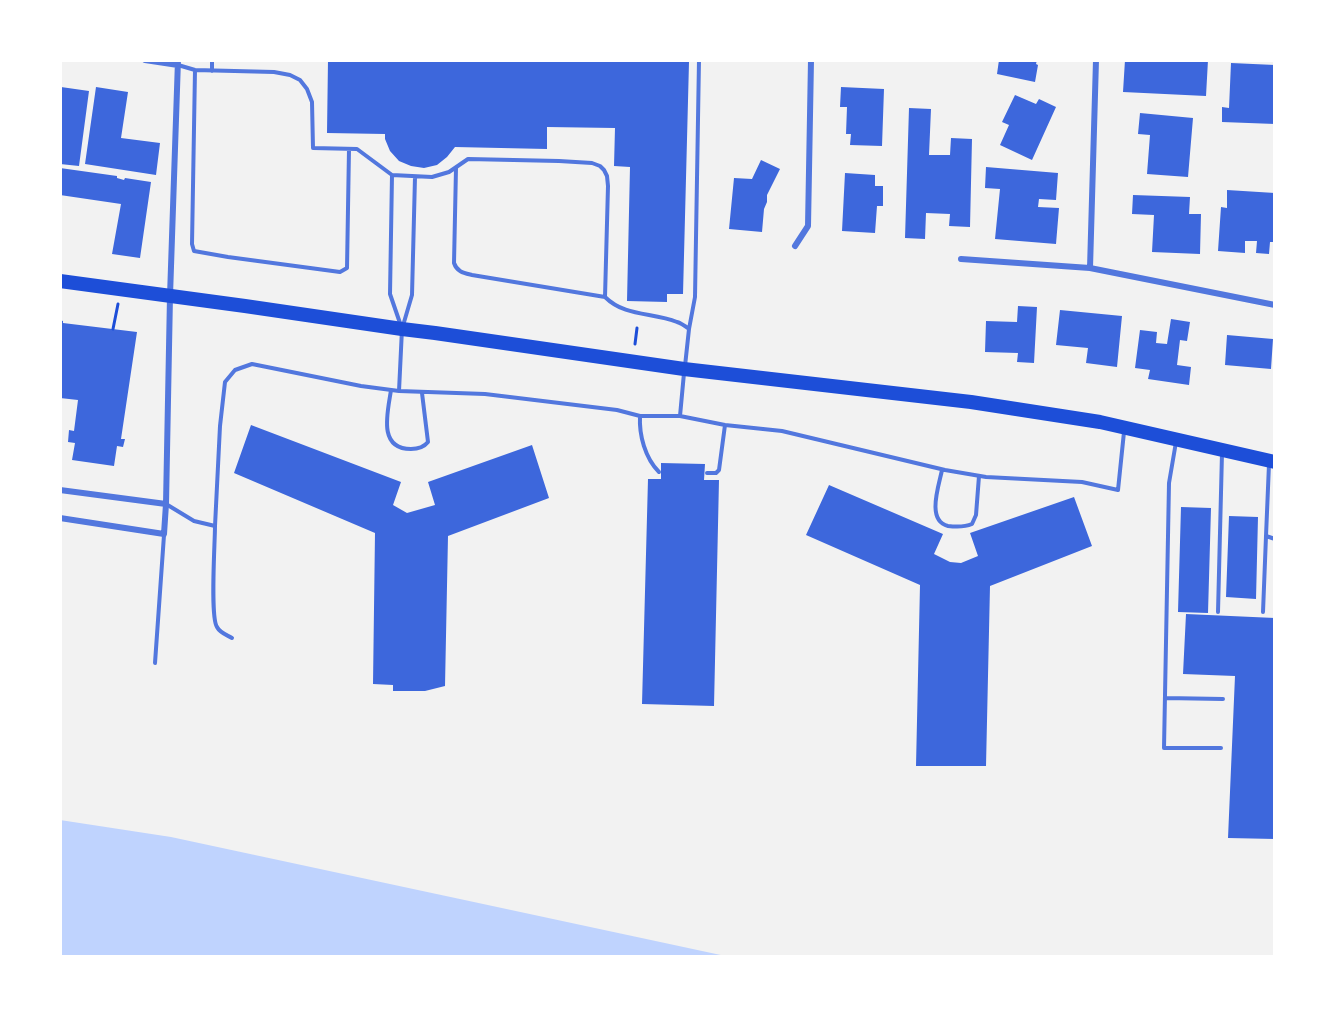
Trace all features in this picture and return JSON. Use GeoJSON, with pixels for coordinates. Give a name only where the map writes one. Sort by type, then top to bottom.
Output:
{"type":"FeatureCollection","features":[{"type":"Feature","properties":{"kind":"main road"},"geometry":{"type":"LineString","coordinates":[[60,281],[684,369],[971,402],[1100,422],[1272,461]]}},
{"type":"Feature","properties":{"kind":"street"},"geometry":{"type":"LineString","coordinates":[[60,518],[164,534],[178,62],[145,60]]}},
{"type":"Feature","properties":{"kind":"street"},"geometry":{"type":"LineString","coordinates":[[795,246],[808,226],[811,60]]}},
{"type":"Feature","properties":{"kind":"street"},"geometry":{"type":"LineString","coordinates":[[1090,268],[1096,60]]}},
{"type":"Feature","properties":{"kind":"street"},"geometry":{"type":"LineString","coordinates":[[961,259],[1090,268],[1275,305]]}},
{"type":"Feature","properties":{"kind":"street"},"geometry":{"type":"LineString","coordinates":[[60,490],[166,504]]}},
{"type":"Feature","properties":{"kind":"lane"},"geometry":{"type":"LineString","coordinates":[[212,60],[212,71]]}},
{"type":"Feature","properties":{"kind":"lane"},"geometry":{"type":"LineString","coordinates":[[681,416],[684,369],[694,297],[699,60]]}},
{"type":"Feature","properties":{"kind":"lane"},"geometry":{"type":"LineString","coordinates":[[178,62],[195,70],[274,72],[290,75],[300,80],[307,89],[312,102],[313,148],[357,149],[392,176],[432,177],[449,172],[468,159],[559,160],[592,163],[600,166],[607,176],[608,186],[605,297]]}},
{"type":"Feature","properties":{"kind":"lane"},"geometry":{"type":"LineString","coordinates":[[195,70],[192,244],[194,251],[328,271],[340,272],[347,268],[349,149]]}},
{"type":"Feature","properties":{"kind":"lane"},"geometry":{"type":"LineString","coordinates":[[456,167],[454,263],[459,270],[472,275],[605,297],[630,312],[676,321],[689,328]]}},
{"type":"Feature","properties":{"kind":"lane"},"geometry":{"type":"LineString","coordinates":[[392,176],[390,294],[402,329]]}},
{"type":"Feature","properties":{"kind":"lane"},"geometry":{"type":"LineString","coordinates":[[399,391],[402,329],[412,295],[415,177]]}},
{"type":"Feature","properties":{"kind":"lane"},"geometry":{"type":"LineString","coordinates":[[232,638],[220,632],[215,625],[213,589],[220,426],[225,382],[234,370],[252,364],[361,386],[399,391],[485,394],[617,410],[640,416],[681,416],[725,425],[782,431],[942,470],[979,476],[1082,482],[1118,490],[1124,427]]}},
{"type":"Feature","properties":{"kind":"lane"},"geometry":{"type":"LineString","coordinates":[[392,390],[387,427],[389,437],[396,445],[413,449],[423,447],[428,442],[422,392]]}},
{"type":"Feature","properties":{"kind":"lane"},"geometry":{"type":"LineString","coordinates":[[640,416],[639,425],[643,442],[652,465],[658,472]]}},
{"type":"Feature","properties":{"kind":"lane"},"geometry":{"type":"LineString","coordinates":[[706,473],[716,473],[719,470],[725,425]]}},
{"type":"Feature","properties":{"kind":"lane"},"geometry":{"type":"LineString","coordinates":[[1176,439],[1169,483],[1164,748],[1221,748]]}},
{"type":"Feature","properties":{"kind":"lane"},"geometry":{"type":"LineString","coordinates":[[1218,612],[1222,449]]}},
{"type":"Feature","properties":{"kind":"lane"},"geometry":{"type":"LineString","coordinates":[[1263,612],[1272,461]]}},
{"type":"Feature","properties":{"kind":"lane"},"geometry":{"type":"LineString","coordinates":[[942,470],[935,506],[936,513],[943,524],[951,526],[972,524],[976,515],[979,476]]}},
{"type":"Feature","properties":{"kind":"lane"},"geometry":{"type":"LineString","coordinates":[[166,504],[194,521],[215,526]]}},
{"type":"Feature","properties":{"kind":"lane"},"geometry":{"type":"LineString","coordinates":[[155,663],[164,534]]}},
{"type":"Feature","properties":{"kind":"lane"},"geometry":{"type":"LineString","coordinates":[[1266,536],[1275,538]]}},
{"type":"Feature","properties":{"kind":"lane"},"geometry":{"type":"LineString","coordinates":[[1165,698],[1223,699]]}},
{"type":"Feature","properties":{"kind":"path"},"geometry":{"type":"LineString","coordinates":[[113,329],[118,304]]}},
{"type":"Feature","properties":{"kind":"path"},"geometry":{"type":"LineString","coordinates":[[634,344],[637,328]]}},
{"type":"Feature","properties":{"kind":"water"},"geometry":{"type":"Polygon","coordinates":[[[60,820],[171,837],[730,957],[60,957],[60,820]]]}},
{"type":"Feature","properties":{"kind":"building"},"geometry":{"type":"Polygon","coordinates":[[[328,60],[689,62],[683,294],[667,294],[667,302],[627,301],[630,167],[614,166],[615,128],[547,127],[547,149],[455,147],[437,165],[424,168],[411,166],[399,161],[390,151],[385,134],[327,133],[328,60]]]}},
{"type":"Feature","properties":{"kind":"building"},"geometry":{"type":"Polygon","coordinates":[[[999,60],[1037,60],[1035,82],[997,74],[999,60]]]}},
{"type":"Feature","properties":{"kind":"building"},"geometry":{"type":"Polygon","coordinates":[[[1125,60],[1208,60],[1206,96],[1123,92],[1125,60]]]}},
{"type":"Feature","properties":{"kind":"building"},"geometry":{"type":"Polygon","coordinates":[[[1231,63],[1275,65],[1275,124],[1222,122],[1222,107],[1229,108],[1231,63]]]}},
{"type":"Feature","properties":{"kind":"building"},"geometry":{"type":"Polygon","coordinates":[[[61,87],[89,91],[79,166],[60,164],[61,87]]]}},
{"type":"Feature","properties":{"kind":"building"},"geometry":{"type":"Polygon","coordinates":[[[96,87],[128,92],[121,138],[160,143],[156,175],[85,164],[96,87]]]}},
{"type":"Feature","properties":{"kind":"building"},"geometry":{"type":"Polygon","coordinates":[[[841,87],[884,89],[882,146],[850,145],[851,134],[846,134],[847,107],[840,107],[841,87]]]}},
{"type":"Feature","properties":{"kind":"building"},"geometry":{"type":"Polygon","coordinates":[[[1015,95],[1036,104],[1039,99],[1056,107],[1032,160],[1000,145],[1009,125],[1002,122],[1015,95]]]}},
{"type":"Feature","properties":{"kind":"building"},"geometry":{"type":"Polygon","coordinates":[[[909,108],[931,109],[929,155],[950,155],[951,138],[972,139],[970,227],[949,226],[950,214],[926,213],[925,239],[905,238],[909,108]]]}},
{"type":"Feature","properties":{"kind":"building"},"geometry":{"type":"Polygon","coordinates":[[[1140,113],[1193,118],[1188,177],[1147,174],[1150,135],[1138,134],[1140,113]]]}},
{"type":"Feature","properties":{"kind":"building"},"geometry":{"type":"Polygon","coordinates":[[[761,160],[780,169],[767,195],[762,232],[729,229],[734,178],[752,179],[761,160]]]}},
{"type":"Feature","properties":{"kind":"building"},"geometry":{"type":"Polygon","coordinates":[[[986,167],[1058,173],[1056,200],[1039,199],[1038,207],[1059,208],[1056,244],[995,239],[1000,189],[985,188],[986,167]]]}},
{"type":"Feature","properties":{"kind":"building"},"geometry":{"type":"Polygon","coordinates":[[[60,168],[117,176],[124,180],[125,178],[151,182],[140,258],[112,254],[121,204],[60,195],[60,168]]]}},
{"type":"Feature","properties":{"kind":"building"},"geometry":{"type":"Polygon","coordinates":[[[845,173],[875,175],[875,186],[883,186],[883,206],[877,206],[875,233],[842,231],[845,173]]]}},
{"type":"Feature","properties":{"kind":"building"},"geometry":{"type":"Polygon","coordinates":[[[1227,190],[1275,193],[1275,242],[1270,242],[1269,254],[1256,253],[1257,241],[1245,241],[1245,253],[1218,251],[1221,207],[1227,208],[1227,190]]]}},
{"type":"Feature","properties":{"kind":"building"},"geometry":{"type":"Polygon","coordinates":[[[1133,195],[1190,197],[1189,214],[1201,214],[1200,254],[1152,252],[1154,215],[1132,214],[1133,195]]]}},
{"type":"Feature","properties":{"kind":"building"},"geometry":{"type":"Polygon","coordinates":[[[1018,306],[1037,307],[1034,363],[1017,362],[1018,353],[985,352],[986,321],[1017,322],[1018,306]]]}},
{"type":"Feature","properties":{"kind":"building"},"geometry":{"type":"Polygon","coordinates":[[[1060,310],[1122,316],[1117,367],[1086,363],[1088,348],[1056,345],[1060,310]]]}},
{"type":"Feature","properties":{"kind":"building"},"geometry":{"type":"Polygon","coordinates":[[[1171,319],[1190,322],[1187,341],[1180,340],[1177,365],[1191,367],[1189,385],[1148,379],[1150,370],[1135,368],[1140,330],[1157,332],[1156,343],[1167,344],[1171,319]]]}},
{"type":"Feature","properties":{"kind":"building"},"geometry":{"type":"Polygon","coordinates":[[[60,320],[63,323],[137,332],[121,439],[125,439],[123,447],[117,446],[114,466],[72,460],[75,443],[68,442],[69,430],[74,431],[78,400],[60,398],[60,320]]]}},
{"type":"Feature","properties":{"kind":"building"},"geometry":{"type":"Polygon","coordinates":[[[1227,335],[1273,339],[1271,369],[1225,365],[1227,335]]]}},
{"type":"Feature","properties":{"kind":"building"},"geometry":{"type":"Polygon","coordinates":[[[251,425],[401,482],[393,505],[407,513],[435,505],[428,482],[532,445],[549,498],[448,536],[445,686],[425,691],[393,691],[393,685],[373,684],[375,533],[234,473],[251,425]]]}},
{"type":"Feature","properties":{"kind":"building"},"geometry":{"type":"Polygon","coordinates":[[[661,463],[705,464],[704,480],[719,480],[714,706],[642,704],[648,479],[661,479],[661,463]]]}},
{"type":"Feature","properties":{"kind":"building"},"geometry":{"type":"Polygon","coordinates":[[[829,485],[943,534],[934,554],[950,562],[961,563],[978,556],[970,533],[1074,497],[1092,546],[990,586],[986,766],[916,766],[920,585],[806,535],[829,485]]]}},
{"type":"Feature","properties":{"kind":"building"},"geometry":{"type":"Polygon","coordinates":[[[1181,507],[1211,508],[1208,613],[1178,612],[1181,507]]]}},
{"type":"Feature","properties":{"kind":"building"},"geometry":{"type":"Polygon","coordinates":[[[1229,516],[1258,517],[1256,599],[1226,597],[1229,516]]]}},
{"type":"Feature","properties":{"kind":"building"},"geometry":{"type":"Polygon","coordinates":[[[1186,614],[1275,618],[1275,839],[1228,838],[1235,676],[1183,674],[1186,614]]]}}]}
